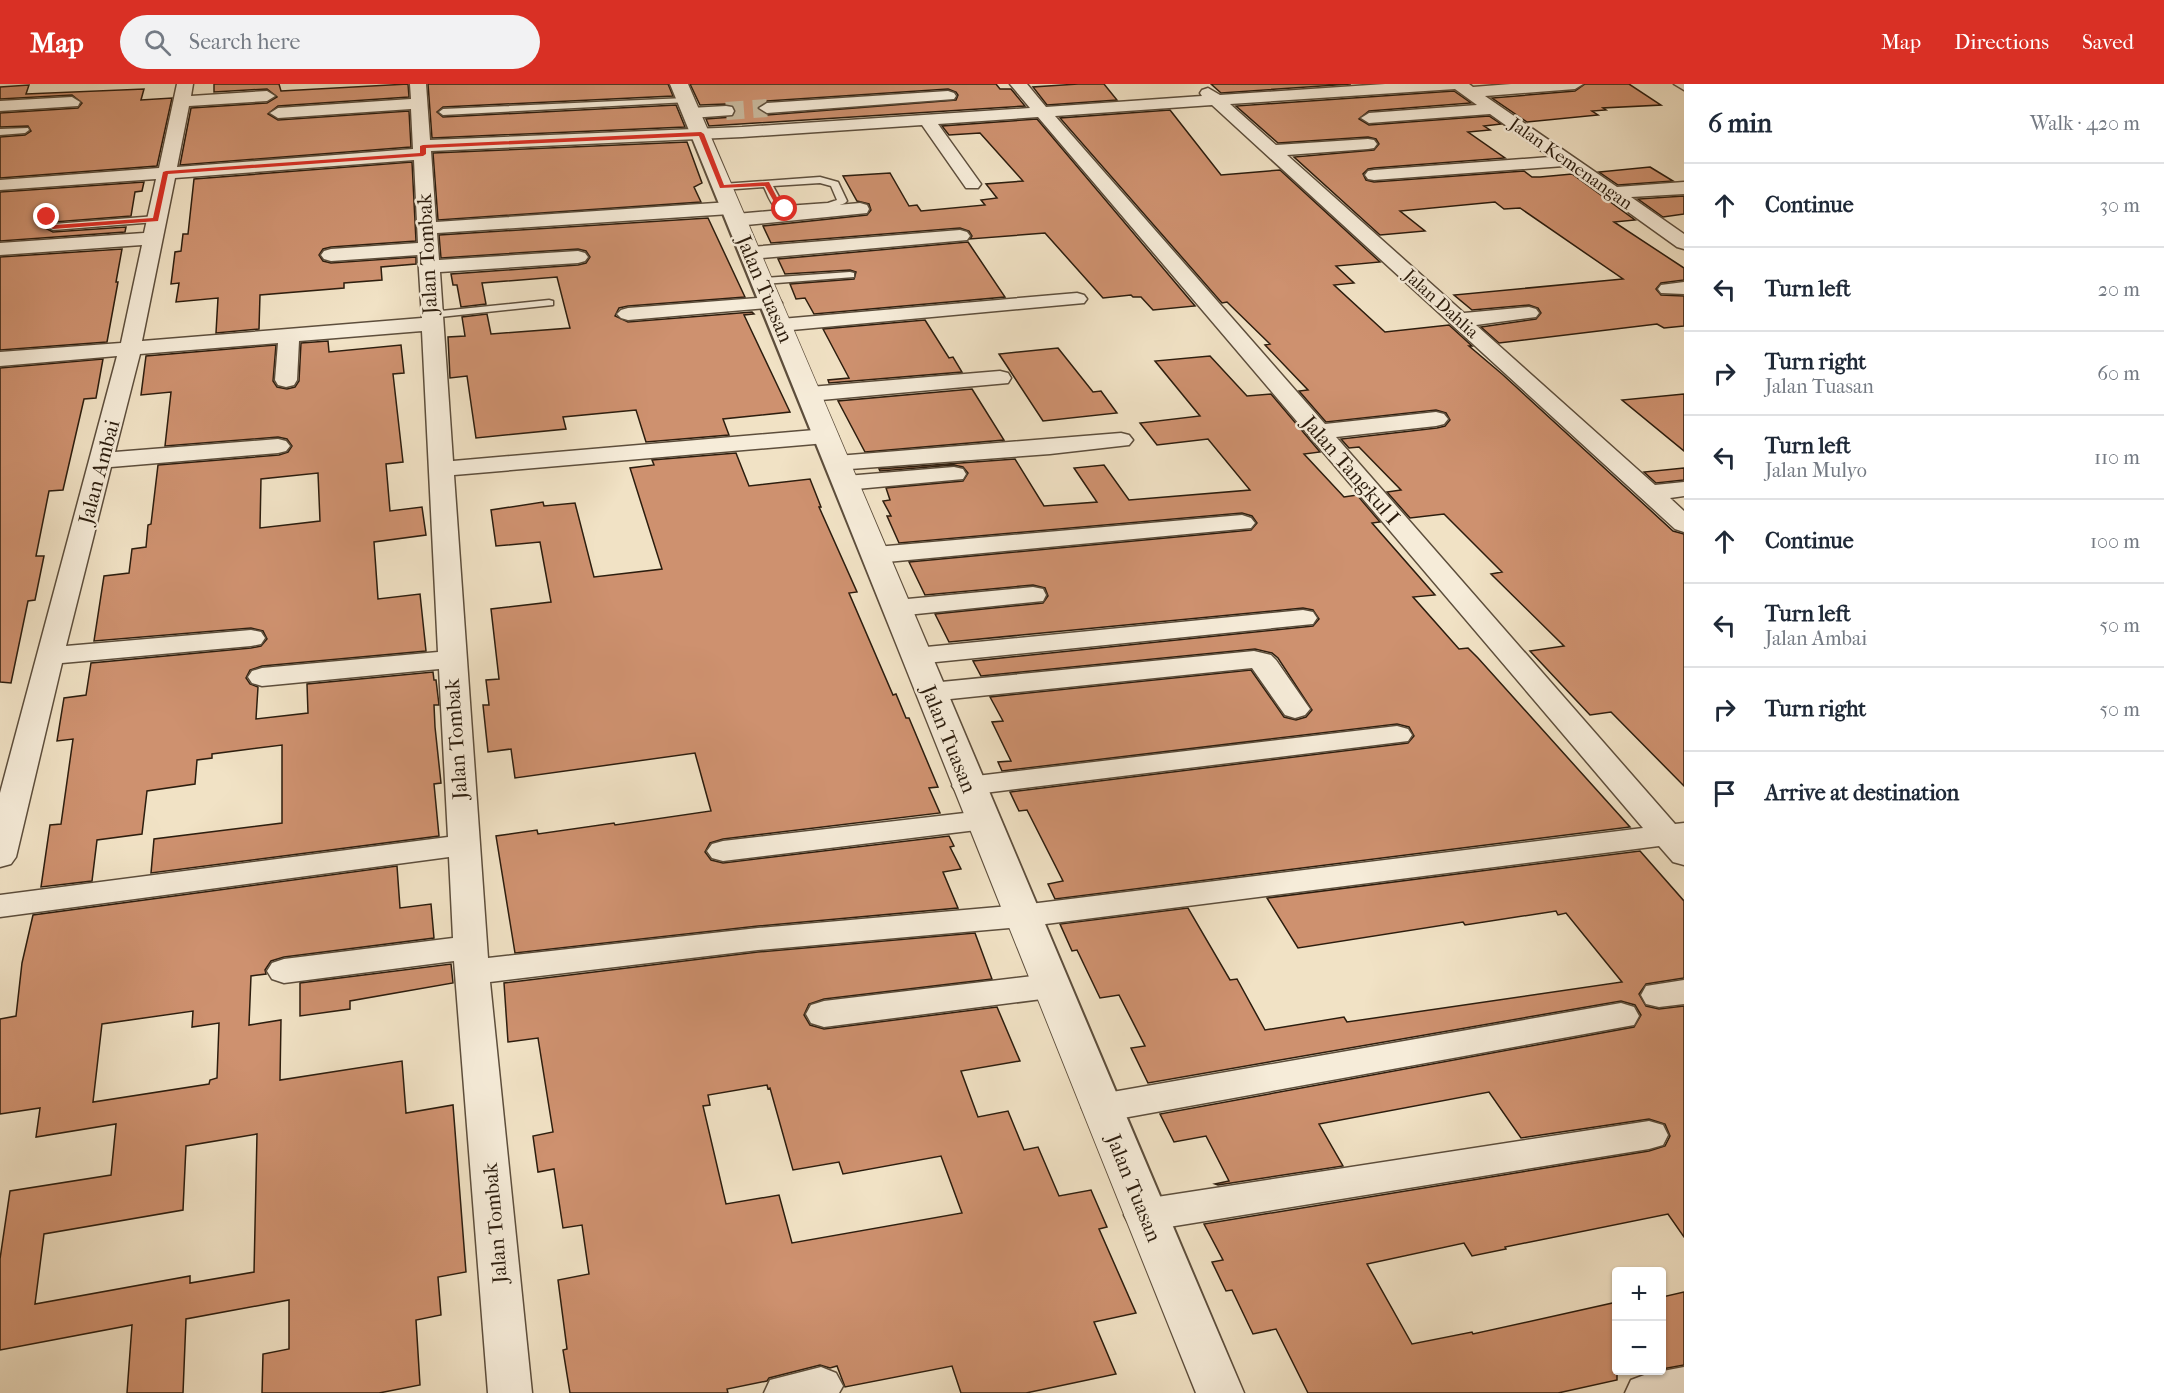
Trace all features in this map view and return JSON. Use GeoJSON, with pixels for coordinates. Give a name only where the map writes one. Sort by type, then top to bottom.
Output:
{"type":"FeatureCollection","features":[{"type":"Feature","properties":{"kind":"street","name":"Jalan Tombak"},"geometry":{"type":"LineString","coordinates":[[418,84],[451,659],[471,959],[510,1393]]}},
{"type":"Feature","properties":{"kind":"street","name":"Jalan Tangkul I"},"geometry":{"type":"LineString","coordinates":[[1018,84],[1318,432],[1679,841]]}},
{"type":"Feature","properties":{"kind":"street","name":"Jalan Dahlia"},"geometry":{"type":"LineString","coordinates":[[1198,84],[1684,524]]}},
{"type":"Feature","properties":{"kind":"street"},"geometry":{"type":"LineString","coordinates":[[0,185],[423,150],[689,108],[927,120],[1462,87],[1575,84]]}},
{"type":"Feature","properties":{"kind":"street","name":"Jalan Kemenangan"},"geometry":{"type":"LineString","coordinates":[[1462,87],[1684,243]]}},
{"type":"Feature","properties":{"kind":"street"},"geometry":{"type":"LineString","coordinates":[[183,92],[267,96]]}},
{"type":"Feature","properties":{"kind":"street","name":"Jalan Ambai"},"geometry":{"type":"LineString","coordinates":[[0,857],[10,776],[50,656],[103,460],[130,349],[183,92]]}},
{"type":"Feature","properties":{"kind":"street"},"geometry":{"type":"LineString","coordinates":[[767,108],[948,96]]}},
{"type":"Feature","properties":{"kind":"street"},"geometry":{"type":"LineString","coordinates":[[0,106],[72,102]]}},
{"type":"Feature","properties":{"kind":"street"},"geometry":{"type":"LineString","coordinates":[[278,113],[419,103]]}},
{"type":"Feature","properties":{"kind":"street"},"geometry":{"type":"LineString","coordinates":[[689,108],[726,111]]}},
{"type":"Feature","properties":{"kind":"street","name":"Jalan Tuasan"},"geometry":{"type":"LineString","coordinates":[[689,108],[810,394],[1050,986],[1220,1393]]}},
{"type":"Feature","properties":{"kind":"street"},"geometry":{"type":"LineString","coordinates":[[1369,118],[1492,109]]}},
{"type":"Feature","properties":{"kind":"street"},"geometry":{"type":"LineString","coordinates":[[927,120],[972,184]]}},
{"type":"Feature","properties":{"kind":"street"},"geometry":{"type":"LineString","coordinates":[[1271,151],[1368,144]]}},
{"type":"Feature","properties":{"kind":"street"},"geometry":{"type":"LineString","coordinates":[[1374,175],[1565,161]]}},
{"type":"Feature","properties":{"kind":"street"},"geometry":{"type":"LineString","coordinates":[[1612,193],[1684,188]]}},
{"type":"Feature","properties":{"kind":"street"},"geometry":{"type":"LineString","coordinates":[[331,255],[427,248],[729,205],[861,209]]}},
{"type":"Feature","properties":{"kind":"street"},"geometry":{"type":"LineString","coordinates":[[0,249],[154,229]]}},
{"type":"Feature","properties":{"kind":"street"},"geometry":{"type":"LineString","coordinates":[[765,287],[960,236]]}},
{"type":"Feature","properties":{"kind":"street"},"geometry":{"type":"LineString","coordinates":[[427,248],[578,257]]}},
{"type":"Feature","properties":{"kind":"street"},"geometry":{"type":"LineString","coordinates":[[628,314],[857,269]]}},
{"type":"Feature","properties":{"kind":"street"},"geometry":{"type":"LineString","coordinates":[[765,287],[1077,299]]}},
{"type":"Feature","properties":{"kind":"street"},"geometry":{"type":"LineString","coordinates":[[1459,320],[1529,314]]}},
{"type":"Feature","properties":{"kind":"street"},"geometry":{"type":"LineString","coordinates":[[0,359],[289,336],[431,320]]}},
{"type":"Feature","properties":{"kind":"street"},"geometry":{"type":"LineString","coordinates":[[286,380],[289,336]]}},
{"type":"Feature","properties":{"kind":"street"},"geometry":{"type":"LineString","coordinates":[[810,394],[1000,378]]}},
{"type":"Feature","properties":{"kind":"street"},"geometry":{"type":"LineString","coordinates":[[1318,432],[1436,419]]}},
{"type":"Feature","properties":{"kind":"street"},"geometry":{"type":"LineString","coordinates":[[836,461],[1026,450],[1121,440]]}},
{"type":"Feature","properties":{"kind":"street"},"geometry":{"type":"LineString","coordinates":[[103,460],[278,446]]}},
{"type":"Feature","properties":{"kind":"street"},"geometry":{"type":"LineString","coordinates":[[441,469],[836,461],[1079,463]]}},
{"type":"Feature","properties":{"kind":"street"},"geometry":{"type":"LineString","coordinates":[[1650,493],[1684,489]]}},
{"type":"Feature","properties":{"kind":"street"},"geometry":{"type":"LineString","coordinates":[[876,555],[1242,523]]}},
{"type":"Feature","properties":{"kind":"street"},"geometry":{"type":"LineString","coordinates":[[897,608],[1033,595]]}},
{"type":"Feature","properties":{"kind":"street"},"geometry":{"type":"LineString","coordinates":[[916,656],[1303,618]]}},
{"type":"Feature","properties":{"kind":"street"},"geometry":{"type":"LineString","coordinates":[[50,656],[251,638]]}},
{"type":"Feature","properties":{"kind":"street"},"geometry":{"type":"LineString","coordinates":[[262,677],[451,659]]}},
{"type":"Feature","properties":{"kind":"street"},"geometry":{"type":"LineString","coordinates":[[930,692],[1254,659],[1266,666],[1295,709]]}},
{"type":"Feature","properties":{"kind":"street"},"geometry":{"type":"LineString","coordinates":[[968,786],[1397,735]]}},
{"type":"Feature","properties":{"kind":"street"},"geometry":{"type":"LineString","coordinates":[[723,851],[982,820]]}},
{"type":"Feature","properties":{"kind":"street"},"geometry":{"type":"LineString","coordinates":[[284,971],[758,939],[1022,916],[1679,841]]}},
{"type":"Feature","properties":{"kind":"street"},"geometry":{"type":"LineString","coordinates":[[0,906],[464,845]]}},
{"type":"Feature","properties":{"kind":"street"},"geometry":{"type":"LineString","coordinates":[[824,1014],[1050,986]]}},
{"type":"Feature","properties":{"kind":"street"},"geometry":{"type":"LineString","coordinates":[[1101,1108],[1621,1016]]}},
{"type":"Feature","properties":{"kind":"street"},"geometry":{"type":"LineString","coordinates":[[1144,1215],[1649,1135]]}},
{"type":"Feature","properties":{"kind":"street"},"geometry":{"type":"LineString","coordinates":[[1647,1393],[1684,1386]]}},
{"type":"Feature","properties":{"kind":"lane"},"geometry":{"type":"LineString","coordinates":[[443,112],[689,108]]}},
{"type":"Feature","properties":{"kind":"lane"},"geometry":{"type":"LineString","coordinates":[[0,132],[25,130]]}},
{"type":"Feature","properties":{"kind":"lane"},"geometry":{"type":"LineString","coordinates":[[729,205],[767,184],[827,180],[834,184],[842,201],[830,206],[785,209],[779,206],[767,184]]}},
{"type":"Feature","properties":{"kind":"lane"},"geometry":{"type":"LineString","coordinates":[[47,217],[47,224],[53,227],[154,229]]}},
{"type":"Feature","properties":{"kind":"lane"},"geometry":{"type":"LineString","coordinates":[[431,320],[549,303]]}},
{"type":"Feature","properties":{"kind":"building"},"geometry":{"type":"Polygon","coordinates":[[[214,84],[279,84],[281,91],[408,84],[409,97],[278,106],[268,114],[278,120],[409,111],[411,147],[180,165],[191,108],[267,103],[277,97],[267,89],[214,92],[214,84]]]}},
{"type":"Feature","properties":{"kind":"building"},"geometry":{"type":"Polygon","coordinates":[[[428,84],[668,84],[673,96],[443,107],[437,112],[443,117],[676,105],[685,127],[432,138],[428,84]]]}},
{"type":"Feature","properties":{"kind":"building"},"geometry":{"type":"Polygon","coordinates":[[[690,84],[996,84],[1000,89],[1011,89],[1025,106],[709,126],[706,119],[732,117],[736,110],[732,105],[726,104],[700,105],[690,84]],[[948,89],[767,101],[757,109],[767,115],[956,100],[958,95],[948,89]]]}},
{"type":"Feature","properties":{"kind":"building"},"geometry":{"type":"Polygon","coordinates":[[[1104,84],[1117,100],[1047,105],[1033,87],[1104,84]]]}},
{"type":"Feature","properties":{"kind":"building"},"geometry":{"type":"Polygon","coordinates":[[[1211,84],[1351,84],[1221,93],[1211,84]]]}},
{"type":"Feature","properties":{"kind":"building"},"geometry":{"type":"Polygon","coordinates":[[[1585,84],[1629,84],[1661,105],[1603,108],[1606,110],[1592,111],[1598,115],[1527,122],[1492,98],[1575,91],[1585,84]]]}},
{"type":"Feature","properties":{"kind":"building"},"geometry":{"type":"Polygon","coordinates":[[[29,85],[26,94],[144,89],[141,100],[172,98],[157,166],[0,178],[0,137],[25,135],[31,131],[28,126],[0,127],[0,113],[78,108],[82,103],[72,95],[0,99],[0,87],[29,85]]]}},
{"type":"Feature","properties":{"kind":"building"},"geometry":{"type":"Polygon","coordinates":[[[1454,91],[1471,103],[1369,111],[1359,119],[1369,125],[1489,116],[1501,124],[1484,126],[1490,130],[1468,132],[1505,158],[1374,168],[1368,169],[1363,174],[1366,180],[1374,182],[1524,171],[1532,177],[1572,174],[1635,220],[1614,222],[1684,268],[1684,280],[1661,283],[1656,289],[1661,295],[1684,296],[1684,326],[1664,328],[1657,324],[1499,343],[1481,327],[1536,319],[1541,313],[1538,308],[1529,305],[1472,310],[1454,295],[1623,279],[1520,208],[1504,209],[1495,202],[1400,211],[1425,231],[1380,235],[1294,157],[1374,150],[1379,144],[1376,139],[1368,137],[1278,143],[1236,106],[1454,91]]]}},
{"type":"Feature","properties":{"kind":"building"},"geometry":{"type":"Polygon","coordinates":[[[1170,110],[1221,175],[1280,170],[1380,262],[1336,266],[1354,283],[1334,285],[1385,332],[1449,325],[1472,346],[1469,346],[1673,531],[1684,534],[1684,786],[1611,712],[1590,715],[1530,651],[1564,646],[1491,574],[1502,572],[1444,514],[1410,518],[1387,492],[1401,490],[1359,447],[1349,448],[1341,439],[1437,428],[1445,426],[1450,420],[1446,413],[1436,410],[1326,422],[1299,391],[1308,390],[1265,345],[1270,344],[1227,302],[1222,303],[1060,118],[1170,110]]]}},
{"type":"Feature","properties":{"kind":"building"},"geometry":{"type":"Polygon","coordinates":[[[1037,119],[1195,306],[1153,310],[1141,297],[1131,295],[1103,298],[1045,233],[970,239],[972,236],[969,231],[960,228],[771,243],[763,226],[867,215],[871,210],[869,204],[857,201],[843,176],[890,173],[909,206],[917,205],[921,211],[985,205],[981,200],[997,198],[986,184],[1023,181],[980,133],[949,135],[942,126],[1037,119]]]}},
{"type":"Feature","properties":{"kind":"building"},"geometry":{"type":"Polygon","coordinates":[[[687,142],[702,183],[694,187],[701,202],[438,220],[433,153],[687,142]]]}},
{"type":"Feature","properties":{"kind":"building"},"geometry":{"type":"Polygon","coordinates":[[[412,162],[416,241],[331,247],[323,249],[319,255],[323,261],[331,263],[416,257],[416,264],[381,267],[382,280],[344,283],[344,288],[260,295],[259,329],[216,333],[218,298],[176,302],[179,283],[171,284],[175,252],[181,251],[183,234],[188,234],[194,179],[412,162]]]}},
{"type":"Feature","properties":{"kind":"building"},"geometry":{"type":"Polygon","coordinates":[[[1650,167],[1673,181],[1618,185],[1599,172],[1650,167]]]}},
{"type":"Feature","properties":{"kind":"building"},"geometry":{"type":"Polygon","coordinates":[[[144,182],[142,191],[135,192],[131,216],[54,222],[52,214],[48,212],[40,217],[41,226],[53,232],[126,227],[125,232],[0,241],[0,192],[144,182]]]}},
{"type":"Feature","properties":{"kind":"building"},"geometry":{"type":"Polygon","coordinates":[[[1684,196],[1684,214],[1663,217],[1638,199],[1684,196]]]}},
{"type":"Feature","properties":{"kind":"building"},"geometry":{"type":"Polygon","coordinates":[[[708,218],[745,297],[628,306],[619,308],[615,316],[628,322],[752,312],[754,314],[744,315],[790,412],[723,419],[729,435],[646,442],[636,410],[563,417],[566,429],[476,438],[467,376],[450,378],[448,337],[465,336],[462,317],[487,314],[491,334],[570,328],[557,277],[482,283],[486,304],[461,307],[457,285],[453,285],[451,274],[578,265],[586,263],[590,257],[586,251],[578,249],[441,258],[439,235],[708,218]]]}},
{"type":"Feature","properties":{"kind":"building"},"geometry":{"type":"Polygon","coordinates":[[[968,242],[1005,297],[814,314],[805,298],[796,299],[790,284],[854,279],[856,272],[850,270],[785,274],[778,259],[968,242]]]}},
{"type":"Feature","properties":{"kind":"building"},"geometry":{"type":"Polygon","coordinates":[[[122,249],[107,342],[0,350],[0,257],[122,249]]]}},
{"type":"Feature","properties":{"kind":"building"},"geometry":{"type":"Polygon","coordinates":[[[925,320],[949,358],[953,357],[962,372],[829,383],[828,380],[849,378],[823,329],[925,320]]]}},
{"type":"Feature","properties":{"kind":"building"},"geometry":{"type":"Polygon","coordinates":[[[328,341],[329,352],[401,345],[404,373],[393,374],[403,462],[386,464],[390,511],[422,507],[426,535],[374,542],[378,599],[420,594],[426,651],[262,666],[250,670],[246,678],[250,684],[258,687],[256,719],[308,713],[307,684],[433,672],[439,705],[434,705],[441,783],[434,784],[439,836],[151,873],[154,839],[282,823],[282,745],[212,754],[212,758],[197,760],[195,784],[147,791],[142,834],[97,840],[92,881],[41,887],[50,825],[61,824],[73,739],[57,741],[64,698],[86,695],[91,663],[251,648],[261,646],[267,639],[263,631],[251,628],[94,641],[104,576],[129,573],[132,549],[146,547],[158,465],[279,455],[288,452],[292,446],[287,439],[278,437],[165,446],[171,392],[141,395],[146,356],[276,345],[273,381],[277,387],[287,389],[295,387],[299,381],[301,343],[328,341]],[[318,473],[261,479],[260,528],[320,521],[318,473]]]}},
{"type":"Feature","properties":{"kind":"building"},"geometry":{"type":"Polygon","coordinates":[[[1058,348],[1093,392],[1101,391],[1117,413],[1043,421],[999,354],[1058,348]]]}},
{"type":"Feature","properties":{"kind":"building"},"geometry":{"type":"Polygon","coordinates":[[[1210,356],[1247,396],[1271,394],[1320,452],[1304,454],[1344,497],[1357,495],[1380,522],[1372,523],[1435,595],[1413,597],[1459,649],[1468,648],[1478,658],[1630,827],[1055,899],[1048,884],[1063,881],[1027,810],[1019,811],[1010,792],[1408,743],[1414,736],[1409,727],[1397,724],[1002,771],[998,762],[1011,761],[992,722],[1003,721],[990,697],[1251,670],[1284,717],[1296,720],[1306,717],[1312,710],[1278,658],[1272,653],[1255,649],[981,676],[973,661],[1313,626],[1319,619],[1313,610],[1303,608],[949,642],[935,614],[1043,603],[1048,596],[1045,588],[1033,585],[925,595],[909,562],[1251,530],[1257,523],[1252,516],[1242,513],[899,543],[887,516],[891,516],[883,501],[890,500],[886,488],[963,481],[968,473],[963,467],[954,465],[880,471],[879,469],[1015,459],[1044,506],[1097,502],[1074,468],[1104,465],[1129,500],[1250,490],[1208,439],[1157,445],[1140,423],[1200,416],[1155,361],[1210,356]]]}},
{"type":"Feature","properties":{"kind":"building"},"geometry":{"type":"Polygon","coordinates":[[[103,359],[96,398],[84,399],[63,490],[49,491],[36,556],[44,556],[35,600],[28,601],[11,683],[0,682],[0,368],[103,359]]]}},
{"type":"Feature","properties":{"kind":"building"},"geometry":{"type":"Polygon","coordinates":[[[972,389],[1004,440],[865,452],[838,401],[972,389]]]}},
{"type":"Feature","properties":{"kind":"building"},"geometry":{"type":"Polygon","coordinates":[[[1684,394],[1684,451],[1622,400],[1684,394]]]}},
{"type":"Feature","properties":{"kind":"building"},"geometry":{"type":"Polygon","coordinates":[[[736,453],[749,486],[810,479],[821,507],[819,507],[857,592],[849,593],[893,695],[896,694],[906,718],[909,718],[938,787],[929,788],[940,813],[723,839],[710,843],[705,852],[711,860],[723,863],[949,836],[954,846],[950,847],[961,869],[943,872],[958,908],[758,926],[515,953],[496,836],[537,830],[538,834],[711,811],[695,753],[515,778],[511,749],[488,752],[483,705],[489,705],[486,680],[499,679],[491,609],[551,602],[540,542],[496,546],[491,510],[543,502],[544,506],[575,503],[594,577],[662,569],[630,468],[654,465],[652,460],[736,453]]]}},
{"type":"Feature","properties":{"kind":"building"},"geometry":{"type":"Polygon","coordinates":[[[1684,468],[1684,480],[1656,483],[1644,472],[1684,468]]]}},
{"type":"Feature","properties":{"kind":"building"},"geometry":{"type":"Polygon","coordinates":[[[1640,851],[1684,901],[1684,978],[1646,984],[1639,994],[1646,1006],[1659,1009],[1684,1006],[1684,1237],[1668,1214],[1505,1247],[1506,1249],[1472,1256],[1464,1243],[1367,1264],[1412,1344],[1472,1332],[1473,1334],[1612,1303],[1612,1375],[1617,1375],[1617,1380],[1558,1393],[1308,1393],[1276,1329],[1253,1334],[1232,1290],[1226,1291],[1212,1262],[1223,1260],[1204,1224],[1649,1151],[1665,1146],[1670,1136],[1665,1124],[1649,1119],[1521,1138],[1489,1092],[1319,1124],[1343,1166],[1215,1184],[1229,1181],[1206,1136],[1174,1142],[1160,1114],[1634,1027],[1641,1015],[1635,1005],[1621,1001],[1148,1083],[1131,1048],[1145,1046],[1119,995],[1100,998],[1077,950],[1072,951],[1060,924],[1188,908],[1230,980],[1237,979],[1265,1030],[1344,1017],[1347,1022],[1622,982],[1566,913],[1558,915],[1556,911],[1465,925],[1463,922],[1298,948],[1267,898],[1640,851]]]}},
{"type":"Feature","properties":{"kind":"building"},"geometry":{"type":"Polygon","coordinates":[[[397,866],[400,908],[431,904],[434,938],[284,957],[271,961],[265,970],[266,974],[251,976],[249,1025],[281,1020],[280,1080],[402,1061],[406,1113],[453,1105],[466,1272],[438,1277],[441,1315],[416,1320],[420,1385],[379,1393],[262,1393],[263,1354],[289,1349],[289,1300],[186,1319],[183,1393],[127,1393],[132,1325],[0,1350],[0,1259],[10,1191],[111,1175],[116,1124],[36,1137],[40,1108],[0,1114],[0,1019],[16,1016],[22,963],[33,915],[397,866]],[[193,1011],[102,1024],[93,1102],[209,1084],[210,1080],[217,1078],[219,1023],[192,1027],[193,1011]],[[257,1134],[186,1146],[183,1210],[44,1234],[35,1304],[190,1276],[190,1283],[254,1272],[257,1134]]]}},
{"type":"Feature","properties":{"kind":"building"},"geometry":{"type":"Polygon","coordinates":[[[975,933],[992,979],[824,999],[809,1004],[804,1015],[810,1025],[824,1029],[997,1007],[1020,1061],[961,1071],[978,1117],[1008,1111],[1024,1150],[1038,1147],[1059,1196],[1091,1190],[1107,1227],[1099,1229],[1136,1313],[1094,1322],[1116,1374],[1026,1393],[961,1393],[952,1366],[845,1387],[837,1366],[830,1368],[820,1365],[769,1378],[767,1381],[727,1389],[728,1393],[570,1393],[563,1350],[567,1349],[558,1280],[589,1274],[582,1225],[563,1228],[554,1169],[538,1172],[533,1136],[553,1132],[538,1038],[508,1042],[504,983],[758,952],[975,933]],[[767,1085],[708,1095],[710,1105],[703,1106],[726,1204],[779,1195],[792,1243],[962,1213],[941,1156],[843,1174],[839,1162],[793,1170],[770,1088],[768,1089],[767,1085]]]}},
{"type":"Feature","properties":{"kind":"building"},"geometry":{"type":"Polygon","coordinates":[[[451,964],[453,983],[350,1001],[350,1009],[300,1016],[300,983],[451,964]]]}},
{"type":"Feature","properties":{"kind":"building"},"geometry":{"type":"Polygon","coordinates":[[[1684,1292],[1684,1365],[1666,1368],[1666,1321],[1666,1296],[1684,1292]]]}},
{"type":"Feature","properties":{"kind":"tunnel"},"geometry":{"type":"LineString","coordinates":[[726,111],[767,108]]}},
{"type":"Feature","properties":{"kind":"route"},"geometry":{"type":"LineString","coordinates":[[47,217],[48,226],[53,227],[156,219],[166,172],[423,154],[423,146],[701,134],[722,187],[767,184],[779,206],[785,209]]}}]}
